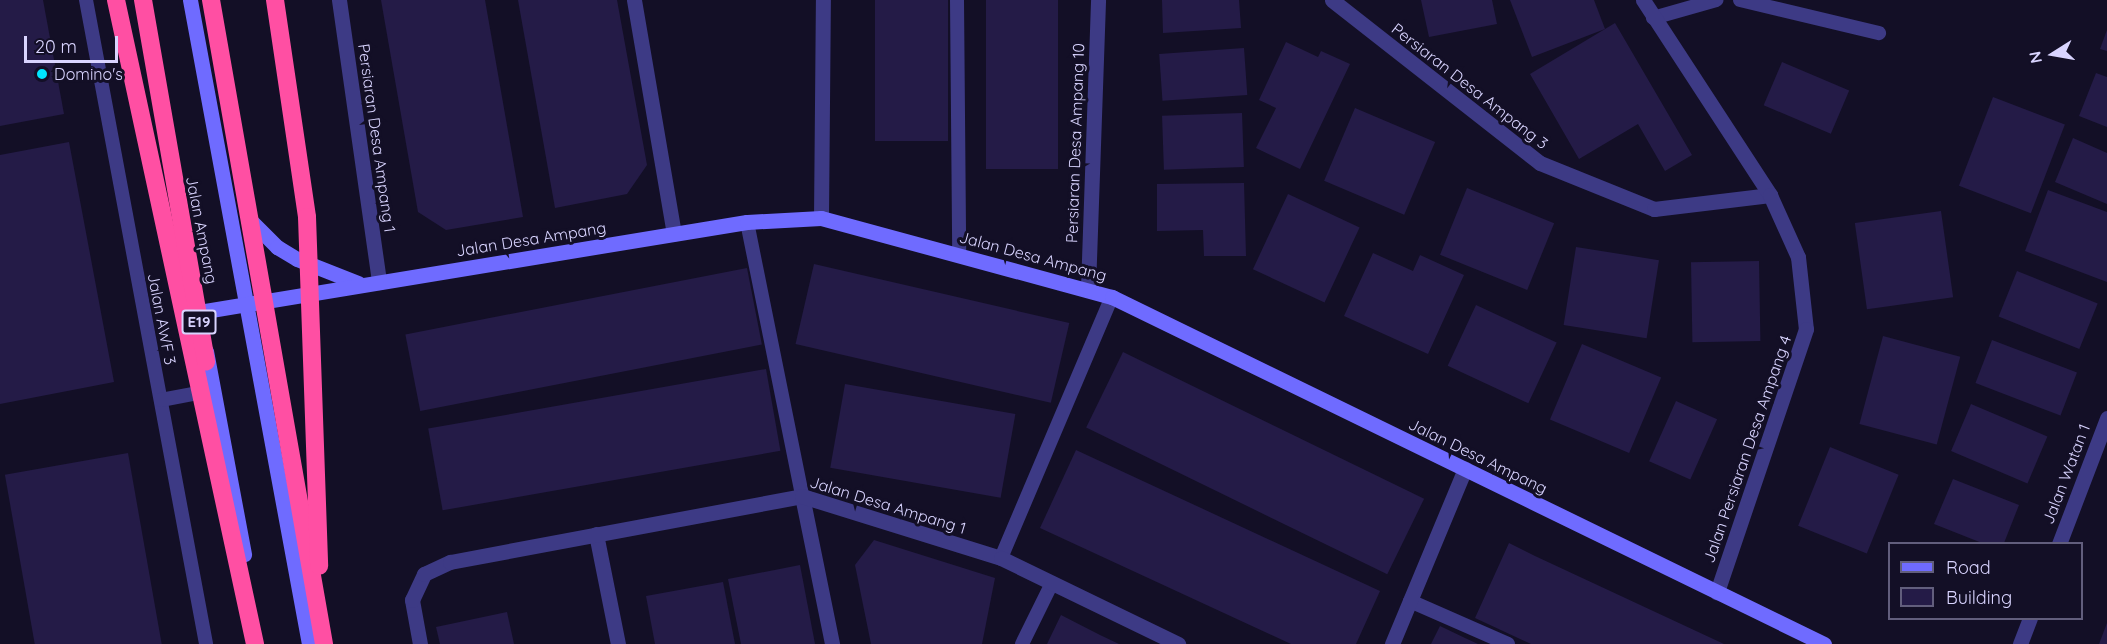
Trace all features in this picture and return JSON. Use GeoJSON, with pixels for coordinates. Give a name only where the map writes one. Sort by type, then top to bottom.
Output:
{"type":"FeatureCollection","features":[{"type":"Feature","properties":{"kind":"highway"},"geometry":{"type":"LineString","coordinates":[[116,0],[255,644]]}},
{"type":"Feature","properties":{"kind":"highway","name":"E19"},"geometry":{"type":"LineString","coordinates":[[141,0],[255,644]]}},
{"type":"Feature","properties":{"kind":"highway"},"geometry":{"type":"LineString","coordinates":[[211,0],[318,641]]}},
{"type":"Feature","properties":{"kind":"highway"},"geometry":{"type":"LineString","coordinates":[[275,0],[307,218],[318,641]]}},
{"type":"Feature","properties":{"kind":"street","name":"Jalan Ampang"},"geometry":{"type":"LineString","coordinates":[[141,0],[261,644]]}},
{"type":"Feature","properties":{"kind":"street","name":"Jalan Ampang"},"geometry":{"type":"LineString","coordinates":[[190,0],[318,641]]}},
{"type":"Feature","properties":{"kind":"street","name":"Persiaran Desa Ampang 1"},"geometry":{"type":"LineString","coordinates":[[339,0],[372,283]]}},
{"type":"Feature","properties":{"kind":"street"},"geometry":{"type":"LineString","coordinates":[[634,0],[674,234]]}},
{"type":"Feature","properties":{"kind":"street"},"geometry":{"type":"LineString","coordinates":[[821,218],[823,0]]}},
{"type":"Feature","properties":{"kind":"street","name":"Persiaran Desa Ampang 10"},"geometry":{"type":"LineString","coordinates":[[1088,288],[1098,0]]}},
{"type":"Feature","properties":{"kind":"street","name":"Persiaran Desa Ampang 3"},"geometry":{"type":"LineString","coordinates":[[1332,0],[1540,163],[1654,208],[1770,195]]}},
{"type":"Feature","properties":{"kind":"street","name":"Jalan Persiaran Desa Ampang 4"},"geometry":{"type":"LineString","coordinates":[[1643,0],[1770,195],[1798,257],[1806,329],[1717,592]]}},
{"type":"Feature","properties":{"kind":"street"},"geometry":{"type":"LineString","coordinates":[[226,187],[258,230],[277,247],[327,273],[372,283]]}},
{"type":"Feature","properties":{"kind":"street","name":"Jalan Desa Ampang"},"geometry":{"type":"LineString","coordinates":[[199,312],[747,222],[821,218],[1088,288],[1112,297],[1824,644]]}},
{"type":"Feature","properties":{"kind":"street","name":"Jalan Watan 1"},"geometry":{"type":"LineString","coordinates":[[2059,542],[2107,417]]}},
{"type":"Feature","properties":{"kind":"street"},"geometry":{"type":"LineString","coordinates":[[1392,644],[1465,470]]}},
{"type":"Feature","properties":{"kind":"street"},"geometry":{"type":"LineString","coordinates":[[802,496],[832,644]]}},
{"type":"Feature","properties":{"kind":"street","name":"Jalan Desa Ampang 1"},"geometry":{"type":"LineString","coordinates":[[420,644],[412,600],[424,574],[450,562],[802,496],[1001,558],[1178,644]]}},
{"type":"Feature","properties":{"kind":"street"},"geometry":{"type":"LineString","coordinates":[[596,534],[618,644]]}},
{"type":"Feature","properties":{"kind":"street"},"geometry":{"type":"LineString","coordinates":[[2020,644],[2029,620]]}},
{"type":"Feature","properties":{"kind":"lane","name":"Jalan AWF 3"},"geometry":{"type":"LineString","coordinates":[[86,0],[206,644]]}},
{"type":"Feature","properties":{"kind":"lane"},"geometry":{"type":"LineString","coordinates":[[957,0],[959,254]]}},
{"type":"Feature","properties":{"kind":"lane"},"geometry":{"type":"LineString","coordinates":[[1653,18],[1716,0]]}},
{"type":"Feature","properties":{"kind":"lane"},"geometry":{"type":"LineString","coordinates":[[1740,0],[1878,33]]}},
{"type":"Feature","properties":{"kind":"lane"},"geometry":{"type":"LineString","coordinates":[[747,222],[802,496]]}},
{"type":"Feature","properties":{"kind":"lane"},"geometry":{"type":"LineString","coordinates":[[1001,558],[1112,297]]}},
{"type":"Feature","properties":{"kind":"lane"},"geometry":{"type":"LineString","coordinates":[[161,400],[213,390]]}},
{"type":"Feature","properties":{"kind":"lane"},"geometry":{"type":"LineString","coordinates":[[1022,644],[1052,583]]}},
{"type":"Feature","properties":{"kind":"lane"},"geometry":{"type":"LineString","coordinates":[[1410,601],[1508,644]]}},
{"type":"Feature","properties":{"kind":"building"},"geometry":{"type":"Polygon","coordinates":[[[0,0],[43,0],[64,114],[0,126],[0,0]]]}},
{"type":"Feature","properties":{"kind":"building"},"geometry":{"type":"Polygon","coordinates":[[[381,0],[485,0],[523,217],[446,230],[418,212],[381,0]]]}},
{"type":"Feature","properties":{"kind":"building"},"geometry":{"type":"Polygon","coordinates":[[[518,0],[617,0],[647,165],[627,194],[555,208],[518,0]]]}},
{"type":"Feature","properties":{"kind":"building"},"geometry":{"type":"Polygon","coordinates":[[[875,0],[948,0],[948,141],[875,141],[875,0]]]}},
{"type":"Feature","properties":{"kind":"building"},"geometry":{"type":"Polygon","coordinates":[[[986,0],[1058,0],[1058,169],[986,169],[986,0]]]}},
{"type":"Feature","properties":{"kind":"building"},"geometry":{"type":"Polygon","coordinates":[[[1162,0],[1239,0],[1241,28],[1163,33],[1162,0]]]}},
{"type":"Feature","properties":{"kind":"building"},"geometry":{"type":"Polygon","coordinates":[[[1421,0],[1492,0],[1497,24],[1429,37],[1421,0]]]}},
{"type":"Feature","properties":{"kind":"building"},"geometry":{"type":"Polygon","coordinates":[[[1510,0],[1594,0],[1605,29],[1532,57],[1510,0]]]}},
{"type":"Feature","properties":{"kind":"building"},"geometry":{"type":"Polygon","coordinates":[[[1615,23],[1692,155],[1665,171],[1638,124],[1579,159],[1530,74],[1615,23]]]}},
{"type":"Feature","properties":{"kind":"building"},"geometry":{"type":"Polygon","coordinates":[[[2107,30],[2107,51],[2100,49],[2107,30]]]}},
{"type":"Feature","properties":{"kind":"building"},"geometry":{"type":"Polygon","coordinates":[[[1286,42],[1318,57],[1321,51],[1350,64],[1300,169],[1256,148],[1276,108],[1259,100],[1286,42]]]}},
{"type":"Feature","properties":{"kind":"building"},"geometry":{"type":"Polygon","coordinates":[[[1244,48],[1247,95],[1162,101],[1159,54],[1244,48]]]}},
{"type":"Feature","properties":{"kind":"building"},"geometry":{"type":"Polygon","coordinates":[[[1782,62],[1849,91],[1831,134],[1764,105],[1782,62]]]}},
{"type":"Feature","properties":{"kind":"building"},"geometry":{"type":"Polygon","coordinates":[[[2096,73],[2107,77],[2107,127],[2079,116],[2096,73]]]}},
{"type":"Feature","properties":{"kind":"building"},"geometry":{"type":"Polygon","coordinates":[[[1993,97],[2065,125],[2031,213],[1959,186],[1993,97]]]}},
{"type":"Feature","properties":{"kind":"building"},"geometry":{"type":"Polygon","coordinates":[[[1355,108],[1435,142],[1404,215],[1324,181],[1355,108]]]}},
{"type":"Feature","properties":{"kind":"building"},"geometry":{"type":"Polygon","coordinates":[[[1242,113],[1244,167],[1164,170],[1162,116],[1242,113]]]}},
{"type":"Feature","properties":{"kind":"building"},"geometry":{"type":"Polygon","coordinates":[[[2073,138],[2107,153],[2107,204],[2055,182],[2073,138]]]}},
{"type":"Feature","properties":{"kind":"building"},"geometry":{"type":"Polygon","coordinates":[[[69,142],[114,382],[0,404],[0,155],[69,142]]]}},
{"type":"Feature","properties":{"kind":"building"},"geometry":{"type":"Polygon","coordinates":[[[1244,183],[1246,256],[1204,256],[1203,230],[1157,231],[1157,184],[1244,183]]]}},
{"type":"Feature","properties":{"kind":"building"},"geometry":{"type":"Polygon","coordinates":[[[1467,188],[1554,223],[1527,290],[1440,255],[1467,188]]]}},
{"type":"Feature","properties":{"kind":"building"},"geometry":{"type":"Polygon","coordinates":[[[2048,190],[2107,212],[2107,282],[2025,251],[2048,190]]]}},
{"type":"Feature","properties":{"kind":"building"},"geometry":{"type":"Polygon","coordinates":[[[1288,194],[1360,227],[1325,303],[1253,269],[1288,194]]]}},
{"type":"Feature","properties":{"kind":"building"},"geometry":{"type":"Polygon","coordinates":[[[1941,211],[1953,297],[1867,309],[1855,223],[1941,211]]]}},
{"type":"Feature","properties":{"kind":"building"},"geometry":{"type":"Polygon","coordinates":[[[1576,247],[1659,260],[1647,338],[1564,325],[1576,247]]]}},
{"type":"Feature","properties":{"kind":"building"},"geometry":{"type":"Polygon","coordinates":[[[1373,253],[1413,271],[1420,255],[1464,275],[1428,354],[1344,316],[1373,253]]]}},
{"type":"Feature","properties":{"kind":"building"},"geometry":{"type":"Polygon","coordinates":[[[1759,261],[1760,341],[1692,342],[1691,262],[1759,261]]]}},
{"type":"Feature","properties":{"kind":"building"},"geometry":{"type":"Polygon","coordinates":[[[814,264],[1069,323],[1051,403],[796,344],[814,264]]]}},
{"type":"Feature","properties":{"kind":"building"},"geometry":{"type":"Polygon","coordinates":[[[747,268],[762,345],[420,411],[405,334],[747,268]]]}},
{"type":"Feature","properties":{"kind":"building"},"geometry":{"type":"Polygon","coordinates":[[[2017,271],[2098,304],[2079,349],[1999,316],[2017,271]]]}},
{"type":"Feature","properties":{"kind":"building"},"geometry":{"type":"Polygon","coordinates":[[[1476,305],[1557,343],[1528,403],[1448,366],[1476,305]]]}},
{"type":"Feature","properties":{"kind":"building"},"geometry":{"type":"Polygon","coordinates":[[[1883,336],[1960,357],[1937,445],[1859,424],[1883,336]]]}},
{"type":"Feature","properties":{"kind":"building"},"geometry":{"type":"Polygon","coordinates":[[[1992,340],[2077,373],[2060,416],[1976,383],[1992,340]]]}},
{"type":"Feature","properties":{"kind":"building"},"geometry":{"type":"Polygon","coordinates":[[[1582,344],[1661,378],[1629,453],[1550,419],[1582,344]]]}},
{"type":"Feature","properties":{"kind":"building"},"geometry":{"type":"Polygon","coordinates":[[[1123,352],[1424,499],[1387,574],[1086,427],[1123,352]]]}},
{"type":"Feature","properties":{"kind":"building"},"geometry":{"type":"Polygon","coordinates":[[[766,369],[780,451],[443,510],[428,429],[766,369]]]}},
{"type":"Feature","properties":{"kind":"building"},"geometry":{"type":"Polygon","coordinates":[[[845,384],[1015,414],[1001,498],[830,468],[845,384]]]}},
{"type":"Feature","properties":{"kind":"building"},"geometry":{"type":"Polygon","coordinates":[[[1676,401],[1717,419],[1690,480],[1649,461],[1676,401]]]}},
{"type":"Feature","properties":{"kind":"building"},"geometry":{"type":"Polygon","coordinates":[[[1971,404],[2047,436],[2027,483],[1951,451],[1971,404]]]}},
{"type":"Feature","properties":{"kind":"building"},"geometry":{"type":"Polygon","coordinates":[[[1830,447],[1899,475],[1867,554],[1798,526],[1830,447]]]}},
{"type":"Feature","properties":{"kind":"building"},"geometry":{"type":"Polygon","coordinates":[[[1076,450],[1380,591],[1356,644],[1291,644],[1040,528],[1076,450]]]}},
{"type":"Feature","properties":{"kind":"building"},"geometry":{"type":"Polygon","coordinates":[[[128,453],[162,644],[35,644],[5,475],[128,453]]]}},
{"type":"Feature","properties":{"kind":"building"},"geometry":{"type":"Polygon","coordinates":[[[1953,479],[2019,505],[2004,542],[1979,542],[1934,524],[1953,479]]]}},
{"type":"Feature","properties":{"kind":"building"},"geometry":{"type":"Polygon","coordinates":[[[874,540],[995,578],[982,644],[871,644],[855,565],[874,540]]]}},
{"type":"Feature","properties":{"kind":"building"},"geometry":{"type":"Polygon","coordinates":[[[1509,543],[1724,644],[1531,644],[1475,618],[1509,543]]]}},
{"type":"Feature","properties":{"kind":"building"},"geometry":{"type":"Polygon","coordinates":[[[800,565],[815,644],[741,644],[728,579],[800,565]]]}},
{"type":"Feature","properties":{"kind":"building"},"geometry":{"type":"Polygon","coordinates":[[[723,582],[735,644],[655,644],[646,596],[723,582]]]}},
{"type":"Feature","properties":{"kind":"building"},"geometry":{"type":"Polygon","coordinates":[[[507,612],[514,644],[440,644],[436,627],[507,612]]]}},
{"type":"Feature","properties":{"kind":"building"},"geometry":{"type":"Polygon","coordinates":[[[1061,615],[1100,635],[1119,644],[1047,644],[1061,615]]]}},
{"type":"Feature","properties":{"kind":"building"},"geometry":{"type":"Polygon","coordinates":[[[2107,623],[2107,644],[2099,644],[2107,623]]]}},
{"type":"Feature","properties":{"kind":"building"},"geometry":{"type":"Polygon","coordinates":[[[1440,626],[1465,638],[1478,644],[1431,644],[1440,626]]]}},
{"type":"Feature","properties":{"kind":"place","name":"Domino's"},"geometry":{"type":"Point","coordinates":[42,74]}}]}
